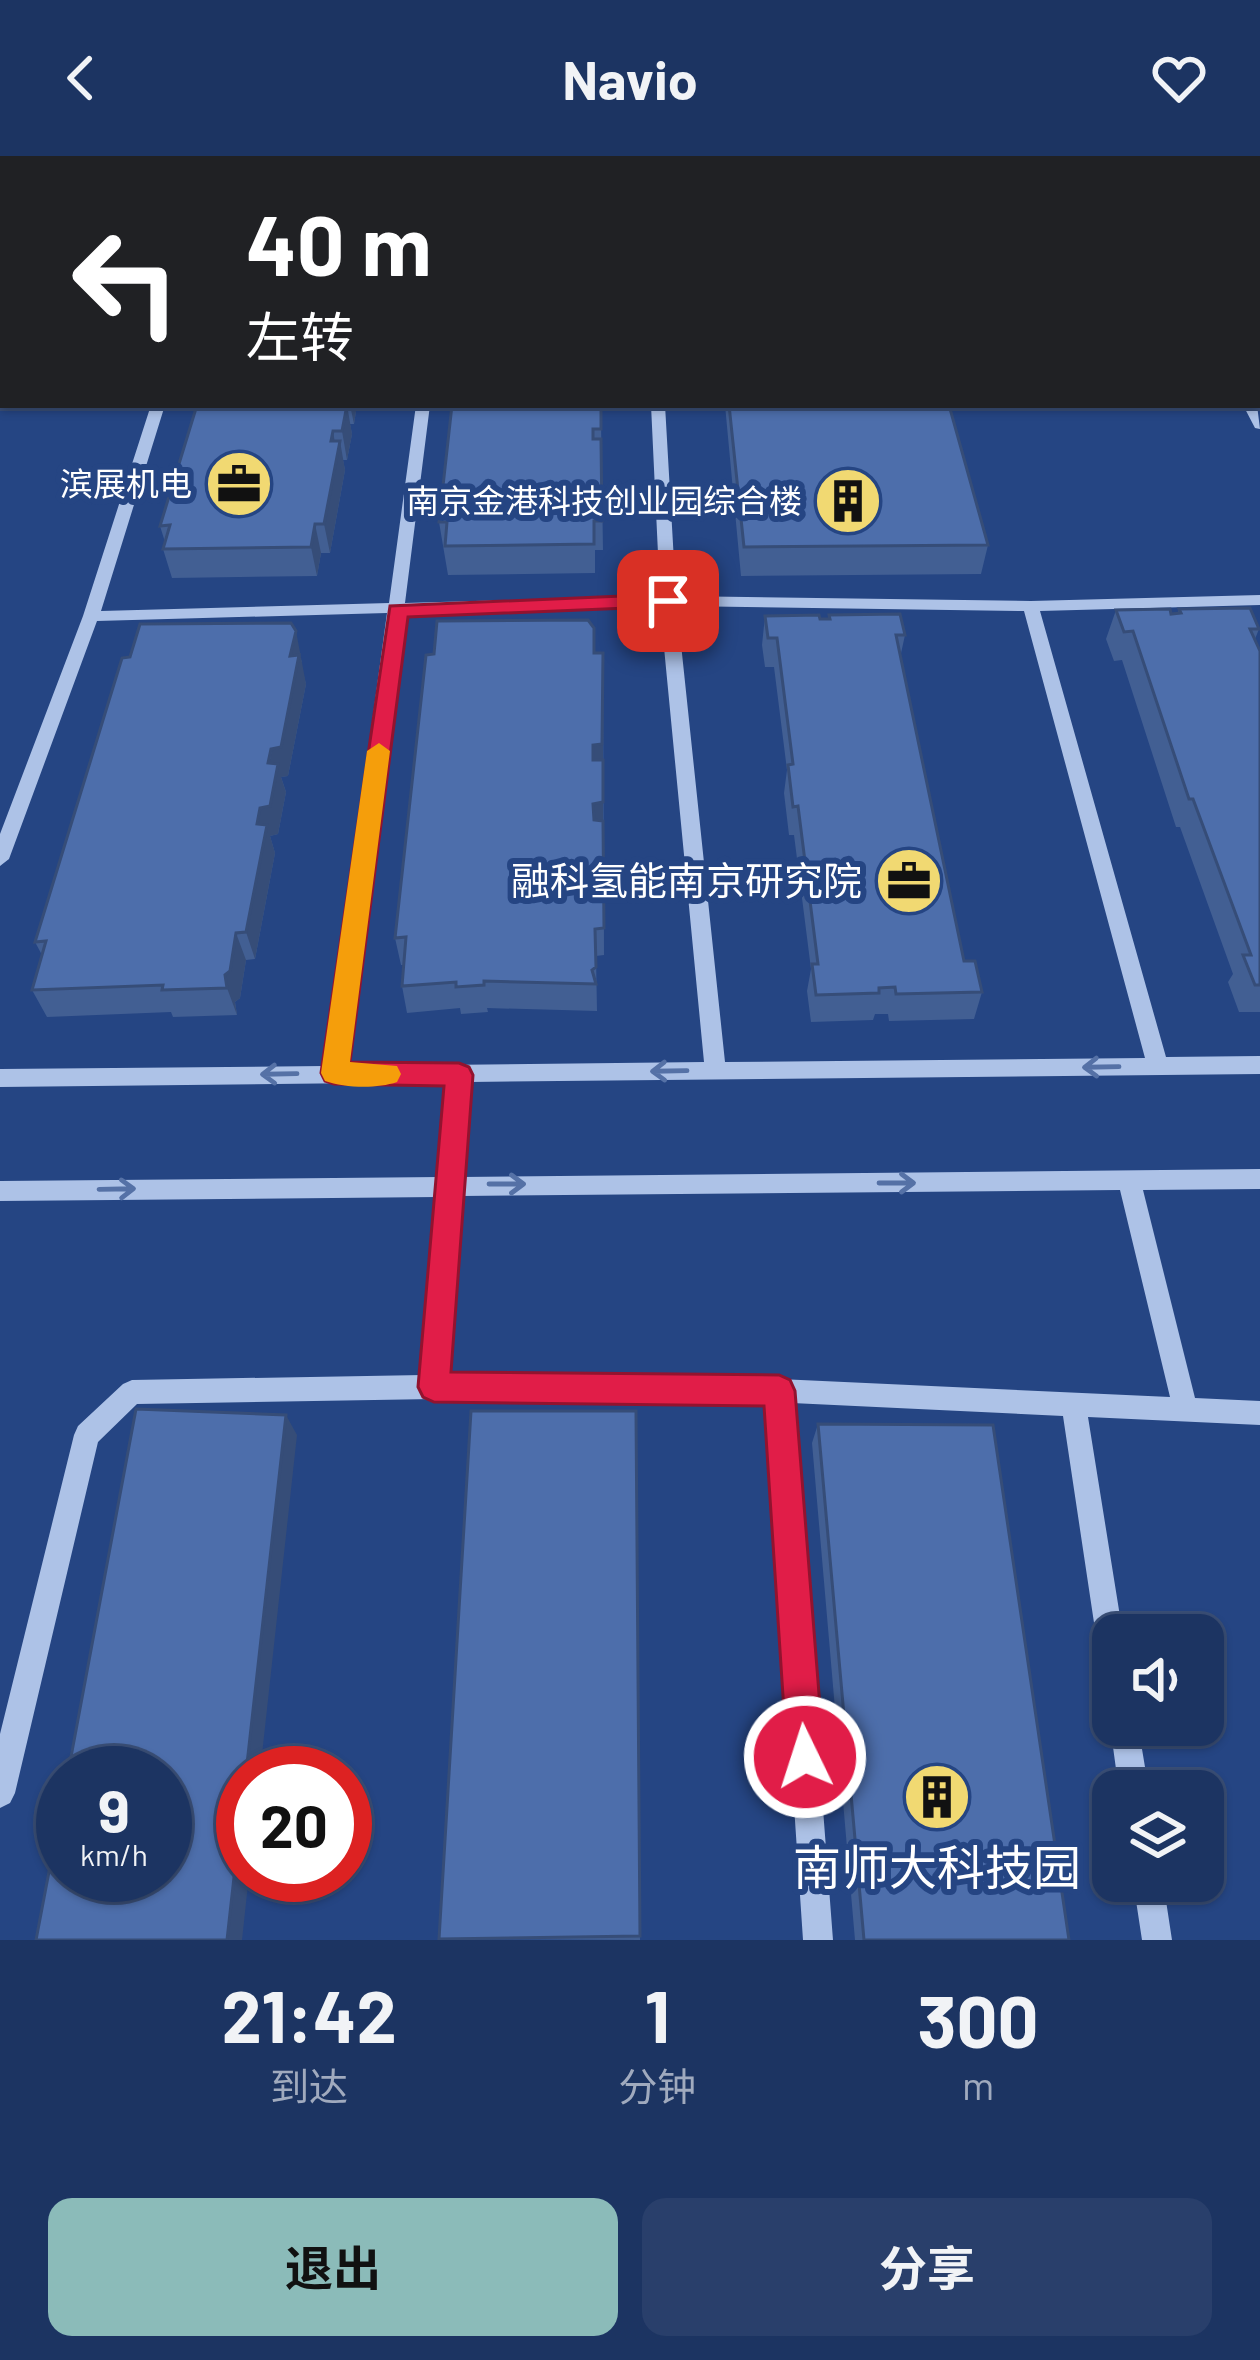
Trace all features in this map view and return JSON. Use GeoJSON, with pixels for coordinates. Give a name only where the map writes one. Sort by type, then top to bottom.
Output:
{"type":"FeatureCollection","features":[{"type":"Feature","properties":{"kind":"street"},"geometry":{"type":"LineString","coordinates":[[0,859],[91,616],[157,408]]}},
{"type":"Feature","properties":{"kind":"street"},"geometry":{"type":"LineString","coordinates":[[334,1073],[423,408]]}},
{"type":"Feature","properties":{"kind":"street"},"geometry":{"type":"LineString","coordinates":[[658,408],[668,601],[715,1070]]}},
{"type":"Feature","properties":{"kind":"street"},"geometry":{"type":"LineString","coordinates":[[91,616],[668,601],[1031,606],[1260,600]]}},
{"type":"Feature","properties":{"kind":"street"},"geometry":{"type":"LineString","coordinates":[[1031,606],[1158,1066]]}},
{"type":"Feature","properties":{"kind":"street"},"geometry":{"type":"LineString","coordinates":[[0,1078],[1260,1065]]}},
{"type":"Feature","properties":{"kind":"street"},"geometry":{"type":"LineString","coordinates":[[434,1387],[459,1075]]}},
{"type":"Feature","properties":{"kind":"street"},"geometry":{"type":"LineString","coordinates":[[0,1191],[1260,1179]]}},
{"type":"Feature","properties":{"kind":"street"},"geometry":{"type":"LineString","coordinates":[[1130,1183],[1185,1407]]}},
{"type":"Feature","properties":{"kind":"street"},"geometry":{"type":"LineString","coordinates":[[0,1793],[87,1435],[132,1392],[434,1387],[779,1391],[1260,1413]]}},
{"type":"Feature","properties":{"kind":"street"},"geometry":{"type":"LineString","coordinates":[[779,1391],[818,1940]]}},
{"type":"Feature","properties":{"kind":"street"},"geometry":{"type":"LineString","coordinates":[[1074,1405],[1106,1614]]}},
{"type":"Feature","properties":{"kind":"street"},"geometry":{"type":"LineString","coordinates":[[1151,1902],[1157,1940]]}},
{"type":"Feature","properties":{"kind":"building"},"geometry":{"type":"Polygon","coordinates":[[[196,408],[346,408],[342,431],[333,431],[331,441],[340,441],[324,524],[315,524],[311,547],[163,549],[170,525],[160,526],[196,408]]]}},
{"type":"Feature","properties":{"kind":"building"},"geometry":{"type":"Polygon","coordinates":[[[452,408],[601,408],[601,429],[593,429],[593,439],[601,439],[602,521],[594,521],[594,544],[445,546],[447,522],[439,522],[452,408]]]}},
{"type":"Feature","properties":{"kind":"building","name":"南京金港科技创业园综合楼"},"geometry":{"type":"Polygon","coordinates":[[[729,408],[950,408],[988,545],[744,547],[729,408]]]}},
{"type":"Feature","properties":{"kind":"building"},"geometry":{"type":"Polygon","coordinates":[[[1250,608],[1259,629],[1250,629],[1260,651],[1260,985],[1255,985],[1243,955],[1251,955],[1193,799],[1189,799],[1133,631],[1124,632],[1116,610],[1170,609],[1171,614],[1181,613],[1179,609],[1250,608]]]}},
{"type":"Feature","properties":{"kind":"building"},"geometry":{"type":"Polygon","coordinates":[[[900,614],[905,635],[896,635],[964,961],[975,961],[982,992],[896,994],[895,987],[879,988],[879,993],[816,995],[812,964],[818,964],[798,806],[793,807],[788,765],[793,764],[777,638],[768,638],[765,616],[830,619],[829,615],[900,614]]]}},
{"type":"Feature","properties":{"kind":"building"},"geometry":{"type":"Polygon","coordinates":[[[588,620],[594,628],[594,653],[603,653],[602,744],[593,745],[593,760],[603,760],[603,802],[593,804],[594,820],[603,821],[604,928],[595,929],[596,967],[592,970],[596,984],[484,981],[484,985],[456,987],[456,982],[402,986],[406,937],[395,938],[426,655],[434,654],[437,621],[588,620]]]}},
{"type":"Feature","properties":{"kind":"building"},"geometry":{"type":"Polygon","coordinates":[[[291,623],[296,631],[290,656],[299,655],[281,747],[271,749],[268,763],[278,764],[270,806],[260,808],[257,824],[267,825],[246,932],[236,933],[230,971],[225,975],[227,988],[162,990],[163,985],[32,990],[46,941],[35,942],[122,658],[130,657],[140,624],[291,623]]]}},
{"type":"Feature","properties":{"kind":"building"},"geometry":{"type":"Polygon","coordinates":[[[136,1409],[286,1415],[249,1746],[216,1746],[216,1902],[231,1902],[227,1940],[36,1940],[43,1902],[192,1902],[192,1746],[73,1746],[136,1409]]]}},
{"type":"Feature","properties":{"kind":"building"},"geometry":{"type":"Polygon","coordinates":[[[471,1411],[636,1411],[640,1936],[439,1939],[471,1411]]]}},
{"type":"Feature","properties":{"kind":"building","name":"南师大科技园"},"geometry":{"type":"Polygon","coordinates":[[[818,1424],[993,1425],[1069,1940],[864,1940],[818,1424]]]}},
{"type":"Feature","properties":{"kind":"slow traffic"},"geometry":{"type":"LineString","coordinates":[[379,751],[334,1073],[387,1074]]}},
{"type":"Feature","properties":{"kind":"place","name":"滨展机电"},"geometry":{"type":"Point","coordinates":[239,484]}},
{"type":"Feature","properties":{"kind":"place","name":"南京金港科技创业园综合楼"},"geometry":{"type":"Point","coordinates":[848,501]}},
{"type":"Feature","properties":{"kind":"place","name":"融科氢能南京研究院"},"geometry":{"type":"Point","coordinates":[909,881]}},
{"type":"Feature","properties":{"kind":"place","name":"南师大科技园"},"geometry":{"type":"Point","coordinates":[937,1797]}},
{"type":"Feature","properties":{"kind":"route"},"geometry":{"type":"LineString","coordinates":[[668,601],[398,611],[334,1073],[459,1075],[434,1387],[779,1391],[805,1757]]}}]}
